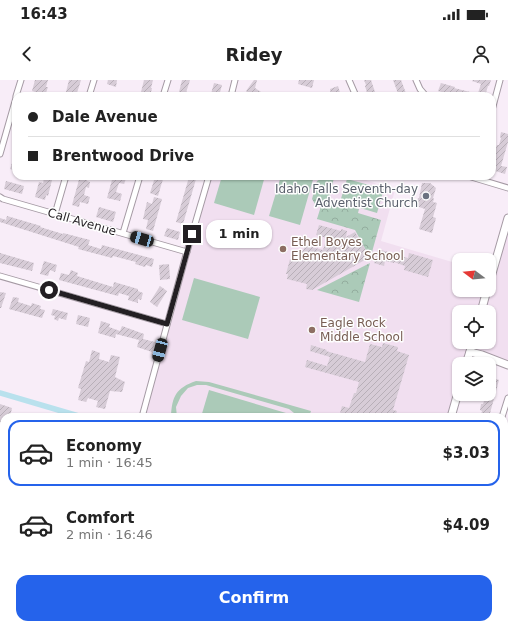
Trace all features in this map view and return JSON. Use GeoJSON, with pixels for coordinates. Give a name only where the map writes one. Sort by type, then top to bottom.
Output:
{"type":"FeatureCollection","features":[{"type":"Feature","properties":{"kind":"street"},"geometry":{"type":"LineString","coordinates":[[17,92],[21,80]]}},
{"type":"Feature","properties":{"kind":"street"},"geometry":{"type":"LineString","coordinates":[[90,92],[94,80]]}},
{"type":"Feature","properties":{"kind":"street"},"geometry":{"type":"LineString","coordinates":[[164,92],[168,80]]}},
{"type":"Feature","properties":{"kind":"street"},"geometry":{"type":"LineString","coordinates":[[232,92],[236,80]]}},
{"type":"Feature","properties":{"kind":"street"},"geometry":{"type":"LineString","coordinates":[[349,80],[354,92]]}},
{"type":"Feature","properties":{"kind":"street"},"geometry":{"type":"LineString","coordinates":[[416,80],[423,92]]}},
{"type":"Feature","properties":{"kind":"street"},"geometry":{"type":"LineString","coordinates":[[496,95],[500,80]]}},
{"type":"Feature","properties":{"kind":"street"},"geometry":{"type":"LineString","coordinates":[[0,154],[12,111]]}},
{"type":"Feature","properties":{"kind":"street"},"geometry":{"type":"LineString","coordinates":[[55,214],[65,180]]}},
{"type":"Feature","properties":{"kind":"street"},"geometry":{"type":"LineString","coordinates":[[123,233],[139,180]]}},
{"type":"Feature","properties":{"kind":"street"},"geometry":{"type":"LineString","coordinates":[[143,413],[187,252],[209,180]]}},
{"type":"Feature","properties":{"kind":"street"},"geometry":{"type":"LineString","coordinates":[[484,180],[508,188]]}},
{"type":"Feature","properties":{"kind":"street","name":"Call Avenue"},"geometry":{"type":"LineString","coordinates":[[0,197],[187,252]]}},
{"type":"Feature","properties":{"kind":"street"},"geometry":{"type":"LineString","coordinates":[[496,260],[508,218]]}},
{"type":"Feature","properties":{"kind":"street"},"geometry":{"type":"LineString","coordinates":[[0,276],[167,324]]}},
{"type":"Feature","properties":{"kind":"street"},"geometry":{"type":"LineString","coordinates":[[468,357],[471,349]]}},
{"type":"Feature","properties":{"kind":"street"},"geometry":{"type":"LineString","coordinates":[[470,352],[482,355],[508,366]]}},
{"type":"Feature","properties":{"kind":"street"},"geometry":{"type":"LineString","coordinates":[[503,413],[508,398]]}},
{"type":"Feature","properties":{"kind":"street"},"geometry":{"type":"LineString","coordinates":[[452,413],[456,401]]}},
{"type":"Feature","properties":{"kind":"shaded area","name":"Eagle Rock Middle School"},"geometry":{"type":"Polygon","coordinates":[[[208,180],[366,180],[395,190],[381,241],[452,262],[452,297],[496,297],[496,253],[508,218],[508,366],[496,362],[496,357],[484,357],[470,352],[468,357],[452,357],[452,401],[456,401],[452,413],[143,413],[208,180]]]}},
{"type":"Feature","properties":{"kind":"green space"},"geometry":{"type":"Polygon","coordinates":[[[221,180],[264,180],[254,215],[214,203],[221,180]]]}},
{"type":"Feature","properties":{"kind":"green space"},"geometry":{"type":"Polygon","coordinates":[[[280,180],[313,180],[300,225],[269,216],[280,180]]]}},
{"type":"Feature","properties":{"kind":"green space"},"geometry":{"type":"Polygon","coordinates":[[[333,180],[327,204],[338,207],[339,203],[359,209],[358,213],[381,220],[372,252],[368,254],[355,230],[317,219],[321,206],[315,204],[312,199],[317,181],[333,180]]]}},
{"type":"Feature","properties":{"kind":"green space"},"geometry":{"type":"Polygon","coordinates":[[[347,180],[384,189],[377,213],[340,202],[347,180]]]}},
{"type":"Feature","properties":{"kind":"green space"},"geometry":{"type":"Polygon","coordinates":[[[370,263],[359,302],[317,290],[370,263]]]}},
{"type":"Feature","properties":{"kind":"green space"},"geometry":{"type":"Polygon","coordinates":[[[194,278],[260,297],[248,339],[182,320],[194,278]]]}},
{"type":"Feature","properties":{"kind":"green space"},"geometry":{"type":"Polygon","coordinates":[[[196,381],[209,382],[311,411],[310,413],[294,413],[289,409],[206,385],[197,385],[188,388],[181,396],[176,407],[177,413],[172,413],[176,394],[189,384],[196,381]]]}},
{"type":"Feature","properties":{"kind":"green space"},"geometry":{"type":"Polygon","coordinates":[[[209,390],[286,413],[202,413],[209,390]]]}},
{"type":"Feature","properties":{"kind":"building"},"geometry":{"type":"Polygon","coordinates":[[[35,80],[48,80],[46,92],[32,91],[35,80]]]}},
{"type":"Feature","properties":{"kind":"building"},"geometry":{"type":"Polygon","coordinates":[[[69,80],[81,80],[77,92],[66,92],[69,80]]]}},
{"type":"Feature","properties":{"kind":"building"},"geometry":{"type":"Polygon","coordinates":[[[108,80],[117,80],[116,87],[107,84],[108,80]]]}},
{"type":"Feature","properties":{"kind":"building"},"geometry":{"type":"Polygon","coordinates":[[[144,80],[153,80],[151,92],[141,92],[144,80]]]}},
{"type":"Feature","properties":{"kind":"building"},"geometry":{"type":"Polygon","coordinates":[[[182,80],[190,80],[186,92],[179,92],[182,80]]]}},
{"type":"Feature","properties":{"kind":"building"},"geometry":{"type":"Polygon","coordinates":[[[254,80],[257,80],[255,88],[261,92],[246,91],[254,80]]]}},
{"type":"Feature","properties":{"kind":"building"},"geometry":{"type":"Polygon","coordinates":[[[299,80],[314,80],[312,88],[298,84],[299,80]]]}},
{"type":"Feature","properties":{"kind":"building"},"geometry":{"type":"Polygon","coordinates":[[[364,80],[371,80],[375,92],[367,92],[364,80]]]}},
{"type":"Feature","properties":{"kind":"building"},"geometry":{"type":"Polygon","coordinates":[[[393,80],[401,80],[406,92],[398,92],[393,80]]]}},
{"type":"Feature","properties":{"kind":"building"},"geometry":{"type":"Polygon","coordinates":[[[491,80],[486,92],[478,92],[481,84],[472,81],[491,80]]]}},
{"type":"Feature","properties":{"kind":"building"},"geometry":{"type":"Polygon","coordinates":[[[214,83],[222,85],[220,92],[212,92],[214,83]]]}},
{"type":"Feature","properties":{"kind":"building"},"geometry":{"type":"Polygon","coordinates":[[[441,83],[470,92],[442,92],[438,91],[441,83]]]}},
{"type":"Feature","properties":{"kind":"building"},"geometry":{"type":"Polygon","coordinates":[[[338,86],[340,92],[330,92],[330,89],[338,86]]]}},
{"type":"Feature","properties":{"kind":"building"},"geometry":{"type":"Polygon","coordinates":[[[501,132],[508,134],[508,142],[501,166],[507,167],[505,174],[496,171],[496,148],[497,145],[499,145],[501,132]]]}},
{"type":"Feature","properties":{"kind":"building"},"geometry":{"type":"Polygon","coordinates":[[[44,180],[52,180],[48,196],[46,195],[45,200],[35,197],[39,182],[43,183],[44,180]]]}},
{"type":"Feature","properties":{"kind":"building"},"geometry":{"type":"Polygon","coordinates":[[[79,180],[87,180],[90,182],[89,188],[86,187],[84,195],[90,197],[88,204],[80,202],[79,207],[72,205],[79,180]]]}},
{"type":"Feature","properties":{"kind":"building"},"geometry":{"type":"Polygon","coordinates":[[[112,180],[126,180],[124,184],[119,183],[116,192],[122,194],[120,201],[107,198],[112,180]]]}},
{"type":"Feature","properties":{"kind":"building"},"geometry":{"type":"Polygon","coordinates":[[[154,180],[163,180],[158,196],[150,193],[154,180]]]}},
{"type":"Feature","properties":{"kind":"building"},"geometry":{"type":"Polygon","coordinates":[[[188,180],[196,180],[183,224],[176,222],[188,180]]]}},
{"type":"Feature","properties":{"kind":"building"},"geometry":{"type":"Polygon","coordinates":[[[6,181],[24,186],[22,194],[4,189],[6,181]]]}},
{"type":"Feature","properties":{"kind":"building"},"geometry":{"type":"Polygon","coordinates":[[[422,183],[430,183],[436,188],[433,202],[437,203],[433,217],[436,218],[432,233],[419,229],[425,209],[416,206],[422,183]]]}},
{"type":"Feature","properties":{"kind":"building"},"geometry":{"type":"Polygon","coordinates":[[[154,197],[162,199],[153,231],[146,229],[148,220],[143,219],[147,202],[152,204],[154,197]]]}},
{"type":"Feature","properties":{"kind":"building"},"geometry":{"type":"Polygon","coordinates":[[[99,207],[116,212],[113,222],[96,217],[99,207]]]}},
{"type":"Feature","properties":{"kind":"building"},"geometry":{"type":"Polygon","coordinates":[[[7,216],[63,234],[90,240],[88,245],[101,249],[102,245],[154,259],[152,267],[146,265],[145,267],[135,264],[136,262],[113,256],[112,258],[78,249],[79,247],[0,222],[0,218],[6,220],[7,216]]]}},
{"type":"Feature","properties":{"kind":"building"},"geometry":{"type":"Polygon","coordinates":[[[319,225],[341,231],[341,229],[347,231],[346,237],[355,232],[370,257],[312,290],[306,289],[307,284],[287,279],[288,274],[286,274],[290,259],[292,259],[295,254],[303,251],[305,245],[323,250],[327,238],[316,235],[319,225]]]}},
{"type":"Feature","properties":{"kind":"building"},"geometry":{"type":"Polygon","coordinates":[[[167,228],[180,232],[178,240],[164,236],[167,228]]]}},
{"type":"Feature","properties":{"kind":"building"},"geometry":{"type":"Polygon","coordinates":[[[378,249],[408,258],[409,253],[433,260],[428,277],[404,270],[405,266],[394,262],[385,261],[384,266],[374,263],[378,249]]]}},
{"type":"Feature","properties":{"kind":"building"},"geometry":{"type":"Polygon","coordinates":[[[0,253],[34,263],[32,271],[0,263],[0,253]]]}},
{"type":"Feature","properties":{"kind":"building"},"geometry":{"type":"Polygon","coordinates":[[[44,261],[57,265],[55,272],[50,270],[48,276],[40,274],[44,261]]]}},
{"type":"Feature","properties":{"kind":"building"},"geometry":{"type":"Polygon","coordinates":[[[169,264],[170,279],[160,280],[159,265],[169,264]]]}},
{"type":"Feature","properties":{"kind":"building"},"geometry":{"type":"Polygon","coordinates":[[[71,270],[78,273],[77,276],[113,287],[114,282],[138,289],[138,291],[143,293],[141,300],[138,299],[138,303],[128,300],[129,296],[119,293],[118,296],[59,280],[61,273],[69,275],[71,270]]]}},
{"type":"Feature","properties":{"kind":"building"},"geometry":{"type":"Polygon","coordinates":[[[160,286],[167,291],[157,307],[150,302],[160,286]]]}},
{"type":"Feature","properties":{"kind":"building"},"geometry":{"type":"Polygon","coordinates":[[[0,292],[6,293],[1,308],[0,308],[0,292]]]}},
{"type":"Feature","properties":{"kind":"building"},"geometry":{"type":"Polygon","coordinates":[[[13,297],[19,298],[18,302],[31,306],[32,303],[41,306],[40,309],[45,310],[42,318],[9,309],[13,297]]]}},
{"type":"Feature","properties":{"kind":"building"},"geometry":{"type":"Polygon","coordinates":[[[53,309],[68,313],[66,320],[59,318],[58,321],[54,319],[55,316],[51,315],[53,309]]]}},
{"type":"Feature","properties":{"kind":"building"},"geometry":{"type":"Polygon","coordinates":[[[78,315],[90,318],[88,327],[76,324],[78,315]]]}},
{"type":"Feature","properties":{"kind":"building"},"geometry":{"type":"Polygon","coordinates":[[[101,321],[110,324],[109,327],[120,331],[122,326],[144,334],[143,339],[155,342],[152,352],[137,347],[139,340],[116,334],[115,338],[98,333],[101,321]]]}},
{"type":"Feature","properties":{"kind":"building"},"geometry":{"type":"Polygon","coordinates":[[[383,343],[398,347],[397,351],[409,355],[393,410],[397,411],[396,413],[340,413],[342,406],[349,408],[359,382],[305,367],[307,360],[327,366],[330,357],[310,351],[311,345],[327,350],[326,351],[365,362],[370,344],[382,347],[383,343]]]}},
{"type":"Feature","properties":{"kind":"building"},"geometry":{"type":"Polygon","coordinates":[[[92,350],[100,353],[99,359],[109,362],[111,355],[120,357],[115,377],[125,382],[122,392],[110,391],[105,409],[96,407],[98,401],[88,398],[86,402],[78,400],[81,389],[78,388],[86,361],[89,362],[92,350]]]}},
{"type":"Feature","properties":{"kind":"building"},"geometry":{"type":"Polygon","coordinates":[[[496,379],[499,380],[496,391],[496,379]]]}},
{"type":"Feature","properties":{"kind":"building"},"geometry":{"type":"Polygon","coordinates":[[[484,401],[493,401],[490,413],[481,413],[482,411],[480,410],[481,404],[483,404],[484,401]]]}},
{"type":"Feature","properties":{"kind":"building"},"geometry":{"type":"Polygon","coordinates":[[[0,404],[12,408],[11,413],[0,413],[0,404]]]}},
{"type":"Feature","properties":{"kind":"waterway"},"geometry":{"type":"LineString","coordinates":[[0,393],[68,413]]}},
{"type":"Feature","properties":{"kind":"place","name":"Idaho Falls Seventh-day Adventist Church"},"geometry":{"type":"Point","coordinates":[426,196]}},
{"type":"Feature","properties":{"kind":"place","name":"Ethel Boyes Elementary School"},"geometry":{"type":"Point","coordinates":[283,249]}},
{"type":"Feature","properties":{"kind":"place","name":"Eagle Rock Middle School"},"geometry":{"type":"Point","coordinates":[312,330]}},
{"type":"Feature","properties":{"kind":"route"},"geometry":{"type":"LineString","coordinates":[[49,290],[167,324],[192,234]]}}]}
